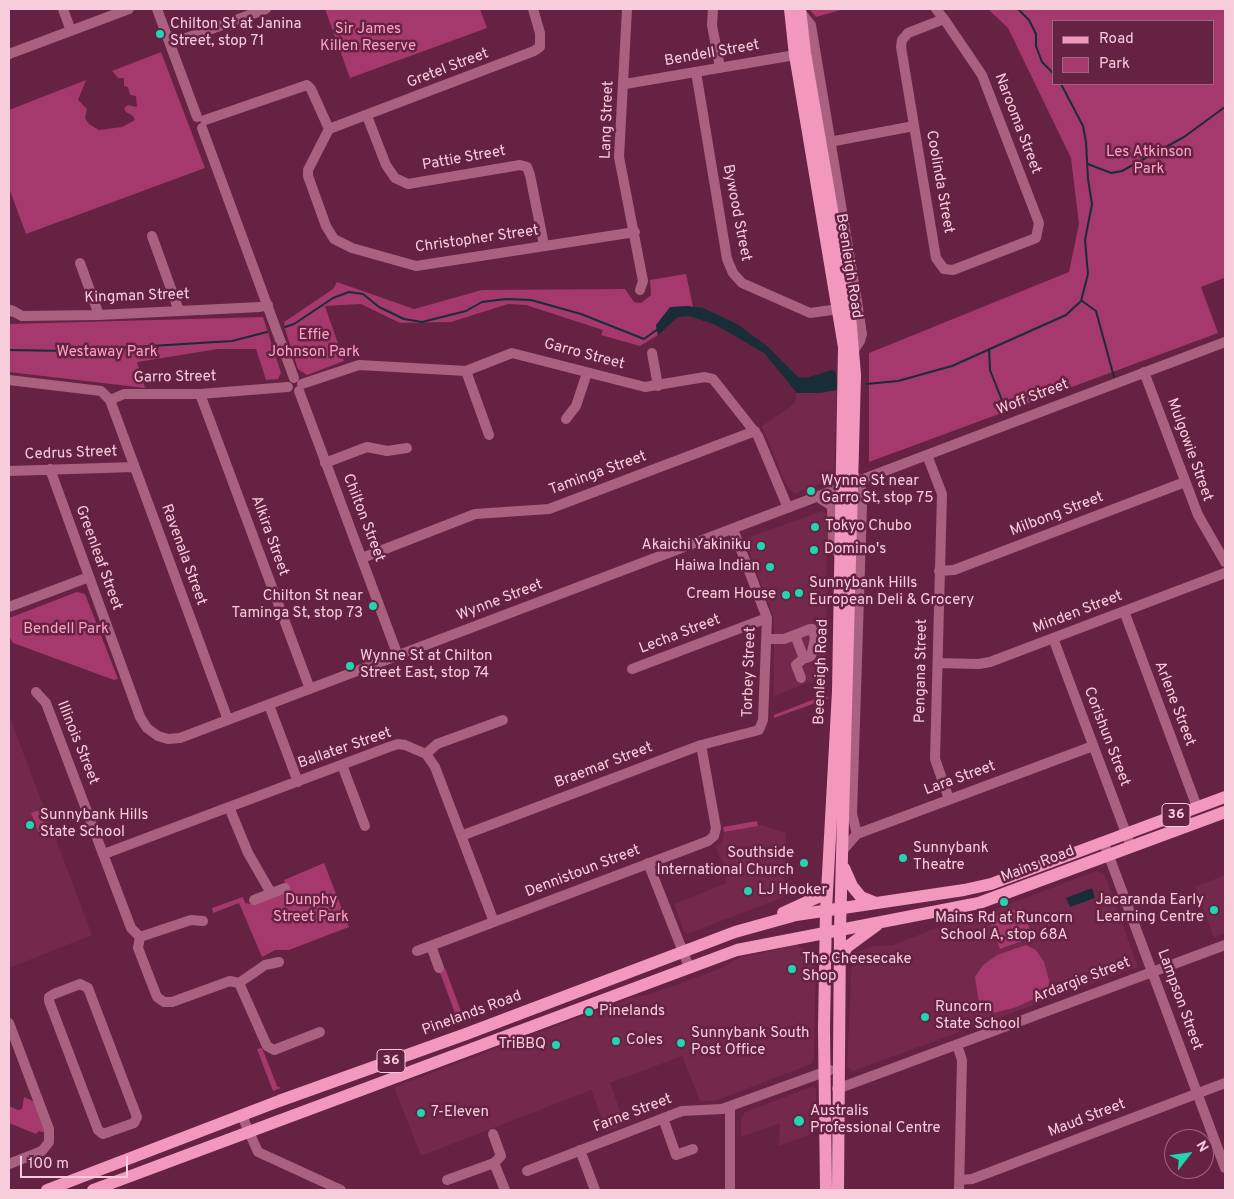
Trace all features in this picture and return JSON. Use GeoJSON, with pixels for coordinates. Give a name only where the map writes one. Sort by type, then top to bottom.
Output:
{"type":"FeatureCollection","features":[{"type":"Feature","properties":{"kind":"main road","name":"Beenleigh Road"},"geometry":{"type":"LineString","coordinates":[[797,10],[800,54],[820,143],[854,350],[840,960],[826,1190]]}},
{"type":"Feature","properties":{"kind":"main road","name":"Beenleigh Road"},"geometry":{"type":"LineString","coordinates":[[820,143],[844,347],[851,482],[841,557],[838,691],[826,910],[826,965],[832,1070],[837,1089],[838,1190]]}},
{"type":"Feature","properties":{"kind":"main road","name":"Mains Road"},"geometry":{"type":"LineString","coordinates":[[826,910],[976,888],[1225,797]]}},
{"type":"Feature","properties":{"kind":"main road","name":"Mains Road"},"geometry":{"type":"LineString","coordinates":[[826,933],[952,910],[985,902],[1225,812]]}},
{"type":"Feature","properties":{"kind":"main road"},"geometry":{"type":"LineString","coordinates":[[842,866],[852,886],[861,897],[877,903]]}},
{"type":"Feature","properties":{"kind":"main road"},"geometry":{"type":"LineString","coordinates":[[765,922],[820,896],[827,888]]}},
{"type":"Feature","properties":{"kind":"main road","name":"Pinelands Road"},"geometry":{"type":"LineString","coordinates":[[47,1190],[765,922],[826,910]]}},
{"type":"Feature","properties":{"kind":"main road"},"geometry":{"type":"LineString","coordinates":[[840,960],[846,947],[881,922]]}},
{"type":"Feature","properties":{"kind":"main road","name":"36"},"geometry":{"type":"LineString","coordinates":[[94,1190],[247,1131],[737,950],[794,937],[826,933]]}},
{"type":"Feature","properties":{"kind":"main road"},"geometry":{"type":"LineString","coordinates":[[794,937],[812,941],[821,952],[826,965]]}},
{"type":"Feature","properties":{"kind":"street"},"geometry":{"type":"LineString","coordinates":[[63,9],[71,31]]}},
{"type":"Feature","properties":{"kind":"street"},"geometry":{"type":"LineString","coordinates":[[9,54],[129,9]]}},
{"type":"Feature","properties":{"kind":"street","name":"Chilton Street"},"geometry":{"type":"LineString","coordinates":[[157,9],[201,122],[296,385],[398,656]]}},
{"type":"Feature","properties":{"kind":"street"},"geometry":{"type":"LineString","coordinates":[[170,44],[266,9]]}},
{"type":"Feature","properties":{"kind":"street","name":"Gretel Street"},"geometry":{"type":"LineString","coordinates":[[328,129],[367,116],[540,47],[540,33],[533,9]]}},
{"type":"Feature","properties":{"kind":"street","name":"Lang Street"},"geometry":{"type":"LineString","coordinates":[[627,9],[619,157],[643,281],[640,290]]}},
{"type":"Feature","properties":{"kind":"street"},"geometry":{"type":"LineString","coordinates":[[713,9],[712,24],[720,68]]}},
{"type":"Feature","properties":{"kind":"street","name":"Narooma Street"},"geometry":{"type":"LineString","coordinates":[[936,9],[982,75],[1039,223],[1039,231]]}},
{"type":"Feature","properties":{"kind":"street","name":"Beenleigh Road"},"geometry":{"type":"LineString","coordinates":[[797,10],[812,25],[820,143]]}},
{"type":"Feature","properties":{"kind":"street","name":"Coolinda Street"},"geometry":{"type":"LineString","coordinates":[[944,20],[908,33],[902,40],[901,47],[936,258],[944,270],[953,270],[1036,238],[1039,231]]}},
{"type":"Feature","properties":{"kind":"street","name":"Bendell Street"},"geometry":{"type":"LineString","coordinates":[[624,84],[800,54]]}},
{"type":"Feature","properties":{"kind":"street","name":"Bywood Street"},"geometry":{"type":"LineString","coordinates":[[696,72],[727,259],[733,273],[742,282],[810,313],[839,309]]}},
{"type":"Feature","properties":{"kind":"street"},"geometry":{"type":"LineString","coordinates":[[201,122],[307,85],[328,129]]}},
{"type":"Feature","properties":{"kind":"street","name":"Pattie Street"},"geometry":{"type":"LineString","coordinates":[[367,116],[386,165],[396,178],[408,184],[520,165],[527,167],[544,245]]}},
{"type":"Feature","properties":{"kind":"street"},"geometry":{"type":"LineString","coordinates":[[820,143],[914,126]]}},
{"type":"Feature","properties":{"kind":"street","name":"Christopher Street"},"geometry":{"type":"LineString","coordinates":[[328,129],[308,170],[308,176],[326,226],[334,238],[352,248],[416,266],[635,232]]}},
{"type":"Feature","properties":{"kind":"street"},"geometry":{"type":"LineString","coordinates":[[152,236],[179,311]]}},
{"type":"Feature","properties":{"kind":"street"},"geometry":{"type":"LineString","coordinates":[[80,263],[99,315]]}},
{"type":"Feature","properties":{"kind":"street","name":"Kingman Street"},"geometry":{"type":"LineString","coordinates":[[10,309],[22,316],[99,315],[260,307],[268,305]]}},
{"type":"Feature","properties":{"kind":"street","name":"Woff Street"},"geometry":{"type":"LineString","coordinates":[[851,482],[1225,342]]}},
{"type":"Feature","properties":{"kind":"street","name":"Garro Street"},"geometry":{"type":"LineString","coordinates":[[110,400],[124,394],[200,394],[296,385],[359,365],[466,370],[512,353],[645,387],[705,377],[713,379],[755,430],[788,508]]}},
{"type":"Feature","properties":{"kind":"street"},"geometry":{"type":"LineString","coordinates":[[652,353],[658,386]]}},
{"type":"Feature","properties":{"kind":"street"},"geometry":{"type":"LineString","coordinates":[[466,370],[489,435]]}},
{"type":"Feature","properties":{"kind":"street"},"geometry":{"type":"LineString","coordinates":[[566,419],[576,406],[587,372]]}},
{"type":"Feature","properties":{"kind":"street","name":"Mulgowie Street"},"geometry":{"type":"LineString","coordinates":[[1144,372],[1201,521],[1225,562]]}},
{"type":"Feature","properties":{"kind":"street"},"geometry":{"type":"LineString","coordinates":[[9,380],[101,391],[110,400]]}},
{"type":"Feature","properties":{"kind":"street","name":"Alkira Street"},"geometry":{"type":"LineString","coordinates":[[200,394],[310,689]]}},
{"type":"Feature","properties":{"kind":"street","name":"Ravenala Street"},"geometry":{"type":"LineString","coordinates":[[110,400],[228,720]]}},
{"type":"Feature","properties":{"kind":"street","name":"Taminga Street"},"geometry":{"type":"LineString","coordinates":[[362,558],[475,514],[549,509],[755,430]]}},
{"type":"Feature","properties":{"kind":"street"},"geometry":{"type":"LineString","coordinates":[[325,463],[367,447],[387,451],[407,448]]}},
{"type":"Feature","properties":{"kind":"street","name":"Pengana Street"},"geometry":{"type":"LineString","coordinates":[[927,455],[942,494],[935,759],[949,799]]}},
{"type":"Feature","properties":{"kind":"street","name":"Cedrus Street"},"geometry":{"type":"LineString","coordinates":[[9,471],[134,467]]}},
{"type":"Feature","properties":{"kind":"street","name":"Greenleaf Street"},"geometry":{"type":"LineString","coordinates":[[50,469],[140,717],[147,728],[158,736]]}},
{"type":"Feature","properties":{"kind":"street","name":"Beenleigh Road"},"geometry":{"type":"LineString","coordinates":[[851,482],[861,489],[862,505],[852,814],[857,834]]}},
{"type":"Feature","properties":{"kind":"street","name":"Wynne Street"},"geometry":{"type":"LineString","coordinates":[[158,736],[168,739],[180,738],[818,497],[851,482]]}},
{"type":"Feature","properties":{"kind":"street","name":"Milbong Street"},"geometry":{"type":"LineString","coordinates":[[939,571],[954,570],[1185,482]]}},
{"type":"Feature","properties":{"kind":"street"},"geometry":{"type":"LineString","coordinates":[[818,497],[832,506],[833,545],[841,557]]}},
{"type":"Feature","properties":{"kind":"street","name":"Torbey Street"},"geometry":{"type":"LineString","coordinates":[[733,529],[767,618],[763,720],[759,730]]}},
{"type":"Feature","properties":{"kind":"street","name":"Minden Street"},"geometry":{"type":"LineString","coordinates":[[938,663],[979,664],[1225,573]]}},
{"type":"Feature","properties":{"kind":"street"},"geometry":{"type":"LineString","coordinates":[[9,608],[89,577]]}},
{"type":"Feature","properties":{"kind":"street","name":"Arlene Street"},"geometry":{"type":"LineString","coordinates":[[1124,611],[1197,807]]}},
{"type":"Feature","properties":{"kind":"street","name":"Lecha Street"},"geometry":{"type":"LineString","coordinates":[[632,669],[767,618]]}},
{"type":"Feature","properties":{"kind":"street"},"geometry":{"type":"LineString","coordinates":[[766,639],[777,640],[810,629],[814,631],[814,653],[796,665],[801,678]]}},
{"type":"Feature","properties":{"kind":"street"},"geometry":{"type":"LineString","coordinates":[[795,635],[804,658]]}},
{"type":"Feature","properties":{"kind":"street","name":"Corishun Street"},"geometry":{"type":"LineString","coordinates":[[1053,638],[1131,847]]}},
{"type":"Feature","properties":{"kind":"street","name":"Illinois Street"},"geometry":{"type":"LineString","coordinates":[[36,692],[46,703],[131,928],[140,937],[138,948],[157,997],[164,1002],[172,1002],[230,981],[239,983]]}},
{"type":"Feature","properties":{"kind":"street"},"geometry":{"type":"LineString","coordinates":[[269,705],[298,782]]}},
{"type":"Feature","properties":{"kind":"street"},"geometry":{"type":"LineString","coordinates":[[494,922],[435,767],[426,754],[437,744],[503,720]]}},
{"type":"Feature","properties":{"kind":"street","name":"Braemar Street"},"geometry":{"type":"LineString","coordinates":[[461,836],[701,745],[759,730]]}},
{"type":"Feature","properties":{"kind":"street","name":"Ballater Street"},"geometry":{"type":"LineString","coordinates":[[104,854],[398,744],[426,754]]}},
{"type":"Feature","properties":{"kind":"street","name":"Dennistoun Street"},"geometry":{"type":"LineString","coordinates":[[418,950],[708,841],[714,836],[716,828],[701,745]]}},
{"type":"Feature","properties":{"kind":"street","name":"Lara Street"},"geometry":{"type":"LineString","coordinates":[[843,850],[857,834],[1093,746]]}},
{"type":"Feature","properties":{"kind":"street"},"geometry":{"type":"LineString","coordinates":[[342,765],[365,826]]}},
{"type":"Feature","properties":{"kind":"street"},"geometry":{"type":"LineString","coordinates":[[229,807],[248,853],[271,893]]}},
{"type":"Feature","properties":{"kind":"street","name":"Lampson Street"},"geometry":{"type":"LineString","coordinates":[[1104,842],[1225,1168]]}},
{"type":"Feature","properties":{"kind":"street"},"geometry":{"type":"LineString","coordinates":[[648,863],[689,967]]}},
{"type":"Feature","properties":{"kind":"street"},"geometry":{"type":"LineString","coordinates":[[254,900],[285,888]]}},
{"type":"Feature","properties":{"kind":"street"},"geometry":{"type":"LineString","coordinates":[[140,937],[191,920],[203,922]]}},
{"type":"Feature","properties":{"kind":"street","name":"Ardargie Street"},"geometry":{"type":"LineString","coordinates":[[837,1089],[1225,945]]}},
{"type":"Feature","properties":{"kind":"street"},"geometry":{"type":"LineString","coordinates":[[431,946],[440,968]]}},
{"type":"Feature","properties":{"kind":"street"},"geometry":{"type":"LineString","coordinates":[[280,962],[265,965],[239,983],[267,1046],[274,1050],[320,1032]]}},
{"type":"Feature","properties":{"kind":"street"},"geometry":{"type":"LineString","coordinates":[[80,984],[88,988],[138,1124],[103,1134],[98,1130],[49,1001],[49,998],[54,994],[80,984]]}},
{"type":"Feature","properties":{"kind":"street"},"geometry":{"type":"LineString","coordinates":[[9,1022],[49,1129],[49,1142],[42,1151],[9,1164]]}},
{"type":"Feature","properties":{"kind":"street"},"geometry":{"type":"LineString","coordinates":[[957,1045],[962,1060],[959,1185]]}},
{"type":"Feature","properties":{"kind":"street","name":"Farne Street"},"geometry":{"type":"LineString","coordinates":[[527,1171],[663,1118],[691,1109],[722,1109],[730,1107],[832,1070]]}},
{"type":"Feature","properties":{"kind":"street","name":"Maud Street"},"geometry":{"type":"LineString","coordinates":[[959,1185],[1225,1083]]}},
{"type":"Feature","properties":{"kind":"street"},"geometry":{"type":"LineString","coordinates":[[730,1107],[730,1190]]}},
{"type":"Feature","properties":{"kind":"street"},"geometry":{"type":"LineString","coordinates":[[242,1116],[247,1131],[258,1152],[340,1190]]}},
{"type":"Feature","properties":{"kind":"street"},"geometry":{"type":"LineString","coordinates":[[663,1118],[676,1155],[693,1149]]}},
{"type":"Feature","properties":{"kind":"street"},"geometry":{"type":"LineString","coordinates":[[446,1180],[494,1163],[501,1156],[493,1134]]}},
{"type":"Feature","properties":{"kind":"street"},"geometry":{"type":"LineString","coordinates":[[580,1150],[596,1190]]}},
{"type":"Feature","properties":{"kind":"street"},"geometry":{"type":"LineString","coordinates":[[494,1163],[504,1190]]}},
{"type":"Feature","properties":{"kind":"shaded area"},"geometry":{"type":"Polygon","coordinates":[[[837,390],[834,478],[795,494],[786,485],[762,426],[794,404],[797,393],[820,393],[837,390]]]}},
{"type":"Feature","properties":{"kind":"shaded area"},"geometry":{"type":"Polygon","coordinates":[[[822,511],[827,514],[826,676],[774,696],[774,618],[746,544],[747,538],[822,511]]]}},
{"type":"Feature","properties":{"kind":"shaded area","name":"Sunnybank Hills State School"},"geometry":{"type":"Polygon","coordinates":[[[9,715],[92,935],[9,968],[9,715]]]}},
{"type":"Feature","properties":{"kind":"shaded area"},"geometry":{"type":"Polygon","coordinates":[[[761,825],[786,833],[784,897],[687,934],[684,932],[674,904],[727,883],[723,863],[716,847],[722,843],[724,832],[761,825]]]}},
{"type":"Feature","properties":{"kind":"shaded area","name":"Runcorn State School"},"geometry":{"type":"Polygon","coordinates":[[[1096,871],[1103,873],[1107,881],[1138,967],[853,1071],[847,1067],[852,953],[875,946],[893,945],[944,925],[962,922],[1096,871]]]}},
{"type":"Feature","properties":{"kind":"shaded area","name":"Jacaranda Early Learning Centre"},"geometry":{"type":"Polygon","coordinates":[[[1225,875],[1225,933],[1214,938],[1195,887],[1225,875]]]}},
{"type":"Feature","properties":{"kind":"shaded area"},"geometry":{"type":"Polygon","coordinates":[[[796,945],[812,952],[816,961],[814,1059],[811,1064],[715,1101],[700,1101],[682,1056],[610,1083],[625,1124],[607,1131],[591,1090],[421,1156],[394,1087],[630,998],[647,995],[719,969],[738,958],[796,945]]]}},
{"type":"Feature","properties":{"kind":"shaded area"},"geometry":{"type":"Polygon","coordinates":[[[814,1086],[816,1090],[816,1132],[779,1146],[780,1123],[741,1137],[741,1119],[745,1112],[814,1086]]]}},
{"type":"Feature","properties":{"kind":"green space","name":"Sir James Killen Reserve"},"geometry":{"type":"Polygon","coordinates":[[[325,9],[480,9],[487,28],[350,78],[325,9]]]}},
{"type":"Feature","properties":{"kind":"green space"},"geometry":{"type":"Polygon","coordinates":[[[809,9],[844,9],[816,17],[809,9]]]}},
{"type":"Feature","properties":{"kind":"green space","name":"Les Atkinson Park"},"geometry":{"type":"Polygon","coordinates":[[[988,9],[1225,9],[1225,281],[1224,278],[1201,287],[1218,333],[869,462],[869,353],[1069,272],[1079,224],[1071,158],[1008,28],[988,9]]]}},
{"type":"Feature","properties":{"kind":"green space"},"geometry":{"type":"Polygon","coordinates":[[[161,52],[205,168],[26,234],[9,188],[9,110],[86,80],[78,100],[87,109],[85,118],[89,124],[99,130],[122,127],[135,120],[124,108],[128,105],[137,107],[136,96],[130,95],[128,87],[124,86],[124,78],[118,78],[112,71],[161,52]]]}},
{"type":"Feature","properties":{"kind":"green space","name":"Effie Johnson Park"},"geometry":{"type":"Polygon","coordinates":[[[686,274],[693,307],[686,306],[656,325],[658,335],[640,346],[601,335],[603,330],[526,305],[508,304],[451,322],[400,323],[361,304],[325,306],[344,361],[307,375],[298,369],[284,322],[333,289],[337,282],[414,309],[482,290],[625,289],[634,302],[641,303],[651,295],[650,280],[686,274]]]}},
{"type":"Feature","properties":{"kind":"green space","name":"Westaway Park"},"geometry":{"type":"Polygon","coordinates":[[[263,317],[281,373],[278,379],[266,380],[256,349],[218,349],[137,362],[145,388],[9,372],[9,324],[263,317]]]}},
{"type":"Feature","properties":{"kind":"green space","name":"Bendell Park"},"geometry":{"type":"Polygon","coordinates":[[[77,592],[85,594],[118,679],[114,680],[13,643],[9,636],[9,618],[77,592]]]}},
{"type":"Feature","properties":{"kind":"green space"},"geometry":{"type":"Polygon","coordinates":[[[825,695],[829,698],[774,718],[774,715],[825,695]]]}},
{"type":"Feature","properties":{"kind":"green space"},"geometry":{"type":"Polygon","coordinates":[[[40,810],[49,834],[40,836],[31,813],[40,810]]]}},
{"type":"Feature","properties":{"kind":"green space"},"geometry":{"type":"Polygon","coordinates":[[[757,821],[758,826],[724,832],[723,827],[757,821]]]}},
{"type":"Feature","properties":{"kind":"green space","name":"Dunphy Street Park"},"geometry":{"type":"Polygon","coordinates":[[[324,863],[349,927],[289,950],[275,950],[262,957],[239,903],[213,913],[212,908],[243,897],[245,903],[251,904],[287,891],[284,880],[324,863]]]}},
{"type":"Feature","properties":{"kind":"green space"},"geometry":{"type":"Polygon","coordinates":[[[1021,907],[1033,937],[1000,949],[989,919],[1021,907]]]}},
{"type":"Feature","properties":{"kind":"green space"},"geometry":{"type":"Polygon","coordinates":[[[1108,912],[1114,918],[1108,924],[1102,918],[1108,912]]]}},
{"type":"Feature","properties":{"kind":"green space"},"geometry":{"type":"Polygon","coordinates":[[[1026,945],[1036,950],[1044,962],[1049,980],[1048,992],[1017,1007],[994,1013],[979,1004],[975,977],[983,965],[997,955],[1026,945]]]}},
{"type":"Feature","properties":{"kind":"green space"},"geometry":{"type":"Polygon","coordinates":[[[445,968],[465,1022],[459,1024],[439,970],[445,968]]]}},
{"type":"Feature","properties":{"kind":"green space"},"geometry":{"type":"Polygon","coordinates":[[[262,1048],[277,1086],[281,1088],[273,1091],[257,1049],[262,1048]]]}},
{"type":"Feature","properties":{"kind":"green space"},"geometry":{"type":"Polygon","coordinates":[[[24,1097],[35,1102],[46,1133],[39,1131],[36,1134],[9,1123],[9,1106],[18,1110],[22,1109],[24,1097]]]}},
{"type":"Feature","properties":{"kind":"water"},"geometry":{"type":"Polygon","coordinates":[[[670,307],[703,308],[737,324],[767,346],[798,377],[806,378],[832,370],[836,372],[837,390],[820,393],[797,393],[764,353],[716,325],[689,316],[678,317],[658,335],[656,325],[670,307]]]}},
{"type":"Feature","properties":{"kind":"water"},"geometry":{"type":"Polygon","coordinates":[[[1092,888],[1095,898],[1070,907],[1066,898],[1092,888]]]}},
{"type":"Feature","properties":{"kind":"waterway"},"geometry":{"type":"LineString","coordinates":[[1018,9],[1029,20],[1036,34],[1036,46],[1042,62],[1052,72]]}},
{"type":"Feature","properties":{"kind":"waterway"},"geometry":{"type":"LineString","coordinates":[[866,384],[898,381],[952,366],[1066,315],[1081,301],[1088,274],[1085,240],[1092,204],[1083,126],[1062,85]]}},
{"type":"Feature","properties":{"kind":"waterway"},"geometry":{"type":"LineString","coordinates":[[1088,164],[1111,173],[1122,171],[1184,137],[1225,107]]}},
{"type":"Feature","properties":{"kind":"waterway"},"geometry":{"type":"LineString","coordinates":[[285,327],[294,324],[333,298],[349,292],[363,294],[379,307],[404,319],[422,322],[466,311],[482,302],[506,299],[531,300],[581,314],[644,339],[658,329]]}},
{"type":"Feature","properties":{"kind":"waterway"},"geometry":{"type":"LineString","coordinates":[[1082,301],[1096,311],[1114,377]]}},
{"type":"Feature","properties":{"kind":"waterway"},"geometry":{"type":"LineString","coordinates":[[9,350],[70,351],[232,341],[267,332]]}},
{"type":"Feature","properties":{"kind":"waterway"},"geometry":{"type":"LineString","coordinates":[[989,349],[990,370],[1007,413]]}},
{"type":"Feature","properties":{"kind":"place","name":"Chilton St at Janina Street, stop 71"},"geometry":{"type":"Point","coordinates":[160,34]}},
{"type":"Feature","properties":{"kind":"place","name":"Wynne St near Garro St, stop 75"},"geometry":{"type":"Point","coordinates":[811,491]}},
{"type":"Feature","properties":{"kind":"place","name":"Tokyo Chubo"},"geometry":{"type":"Point","coordinates":[815,527]}},
{"type":"Feature","properties":{"kind":"place","name":"Akaichi Yakiniku"},"geometry":{"type":"Point","coordinates":[761,546]}},
{"type":"Feature","properties":{"kind":"place","name":"Domino's"},"geometry":{"type":"Point","coordinates":[814,550]}},
{"type":"Feature","properties":{"kind":"place","name":"Haiwa Indian"},"geometry":{"type":"Point","coordinates":[770,567]}},
{"type":"Feature","properties":{"kind":"place","name":"Sunnybank Hills European Deli & Grocery"},"geometry":{"type":"Point","coordinates":[799,593]}},
{"type":"Feature","properties":{"kind":"place","name":"Cream House"},"geometry":{"type":"Point","coordinates":[786,595]}},
{"type":"Feature","properties":{"kind":"place","name":"Chilton St near Taminga St, stop 73"},"geometry":{"type":"Point","coordinates":[373,606]}},
{"type":"Feature","properties":{"kind":"place","name":"Wynne St at Chilton Street East, stop 74"},"geometry":{"type":"Point","coordinates":[350,666]}},
{"type":"Feature","properties":{"kind":"place","name":"Sunnybank Hills State School"},"geometry":{"type":"Point","coordinates":[30,825]}},
{"type":"Feature","properties":{"kind":"place","name":"Sunnybank Theatre"},"geometry":{"type":"Point","coordinates":[903,858]}},
{"type":"Feature","properties":{"kind":"place","name":"Southside International Church"},"geometry":{"type":"Point","coordinates":[804,863]}},
{"type":"Feature","properties":{"kind":"place","name":"LJ Hooker"},"geometry":{"type":"Point","coordinates":[748,891]}},
{"type":"Feature","properties":{"kind":"place","name":"Mains Rd at Runcorn School A, stop 68A"},"geometry":{"type":"Point","coordinates":[1004,902]}},
{"type":"Feature","properties":{"kind":"place","name":"Jacaranda Early Learning Centre"},"geometry":{"type":"Point","coordinates":[1214,910]}},
{"type":"Feature","properties":{"kind":"place","name":"The Cheesecake Shop"},"geometry":{"type":"Point","coordinates":[792,969]}},
{"type":"Feature","properties":{"kind":"place","name":"Pinelands"},"geometry":{"type":"Point","coordinates":[589,1012]}},
{"type":"Feature","properties":{"kind":"place","name":"Runcorn State School"},"geometry":{"type":"Point","coordinates":[925,1017]}},
{"type":"Feature","properties":{"kind":"place","name":"Coles"},"geometry":{"type":"Point","coordinates":[616,1041]}},
{"type":"Feature","properties":{"kind":"place","name":"Sunnybank South Post Office"},"geometry":{"type":"Point","coordinates":[681,1043]}},
{"type":"Feature","properties":{"kind":"place","name":"TriBBQ"},"geometry":{"type":"Point","coordinates":[556,1045]}},
{"type":"Feature","properties":{"kind":"place","name":"7-Eleven"},"geometry":{"type":"Point","coordinates":[421,1113]}},
{"type":"Feature","properties":{"kind":"place","name":"Australis Professional Centre"},"geometry":{"type":"Point","coordinates":[799,1121]}}]}
